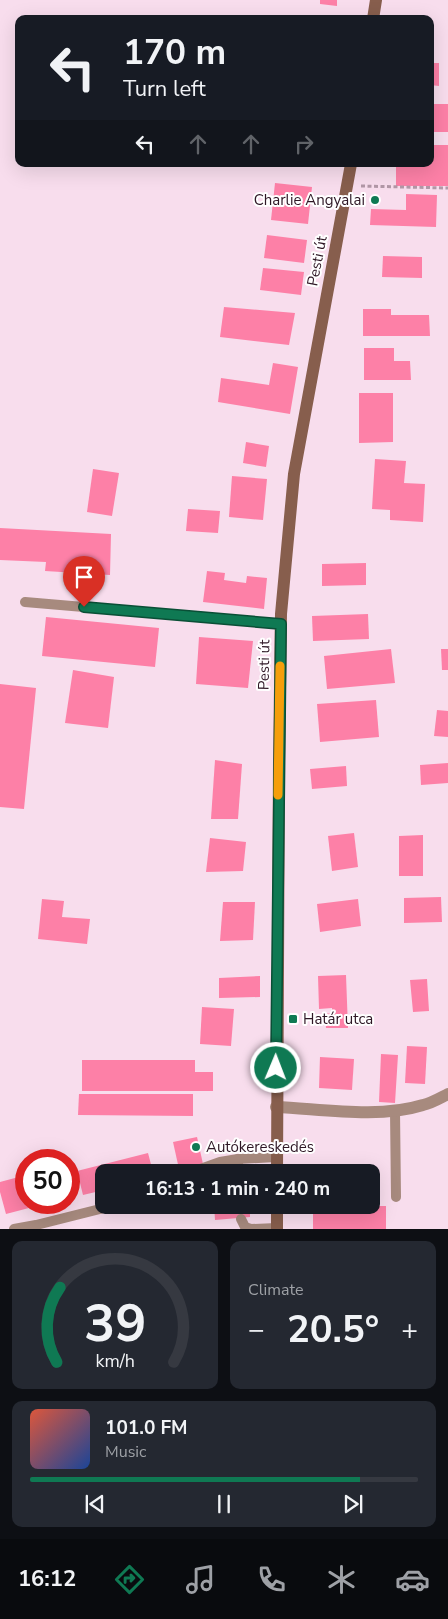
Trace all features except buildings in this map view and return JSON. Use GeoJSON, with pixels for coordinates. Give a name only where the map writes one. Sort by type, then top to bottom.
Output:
{"type":"FeatureCollection","features":[{"type":"Feature","properties":{"kind":"main road"},"geometry":{"type":"LineString","coordinates":[[374,15],[376,0]]}},
{"type":"Feature","properties":{"kind":"main road","name":"Pesti út"},"geometry":{"type":"LineString","coordinates":[[276,1164],[281,624],[294,474],[351,167]]}},
{"type":"Feature","properties":{"kind":"main road"},"geometry":{"type":"LineString","coordinates":[[277,1214],[277,1228]]}},
{"type":"Feature","properties":{"kind":"street"},"geometry":{"type":"LineString","coordinates":[[276,1107],[374,1112],[395,1111],[425,1105],[448,1094]]}},
{"type":"Feature","properties":{"kind":"lane"},"geometry":{"type":"LineString","coordinates":[[25,602],[281,624]]}},
{"type":"Feature","properties":{"kind":"lane"},"geometry":{"type":"LineString","coordinates":[[395,1111],[396,1197]]}},
{"type":"Feature","properties":{"kind":"lane"},"geometry":{"type":"LineString","coordinates":[[214,1164],[238,1159],[276,1157]]}},
{"type":"Feature","properties":{"kind":"lane"},"geometry":{"type":"LineString","coordinates":[[238,1159],[238,1164]]}},
{"type":"Feature","properties":{"kind":"lane"},"geometry":{"type":"LineString","coordinates":[[14,1229],[95,1210]]}},
{"type":"Feature","properties":{"kind":"lane"},"geometry":{"type":"LineString","coordinates":[[241,1219],[245,1228],[277,1228]]}},
{"type":"Feature","properties":{"kind":"path"},"geometry":{"type":"LineString","coordinates":[[348,186],[448,188]]}},
{"type":"Feature","properties":{"kind":"slow traffic"},"geometry":{"type":"LineString","coordinates":[[278,795],[280,666]]}},
{"type":"Feature","properties":{"kind":"place","name":"Charlie Angyalai"},"geometry":{"type":"Point","coordinates":[375,200]}},
{"type":"Feature","properties":{"kind":"place","name":"Határ utca"},"geometry":{"type":"Point","coordinates":[293,1019]}},
{"type":"Feature","properties":{"kind":"place","name":"Autókereskedés"},"geometry":{"type":"Point","coordinates":[196,1147]}},
{"type":"Feature","properties":{"kind":"route"},"geometry":{"type":"LineString","coordinates":[[84,607],[281,624],[276,1068]]}}]}
